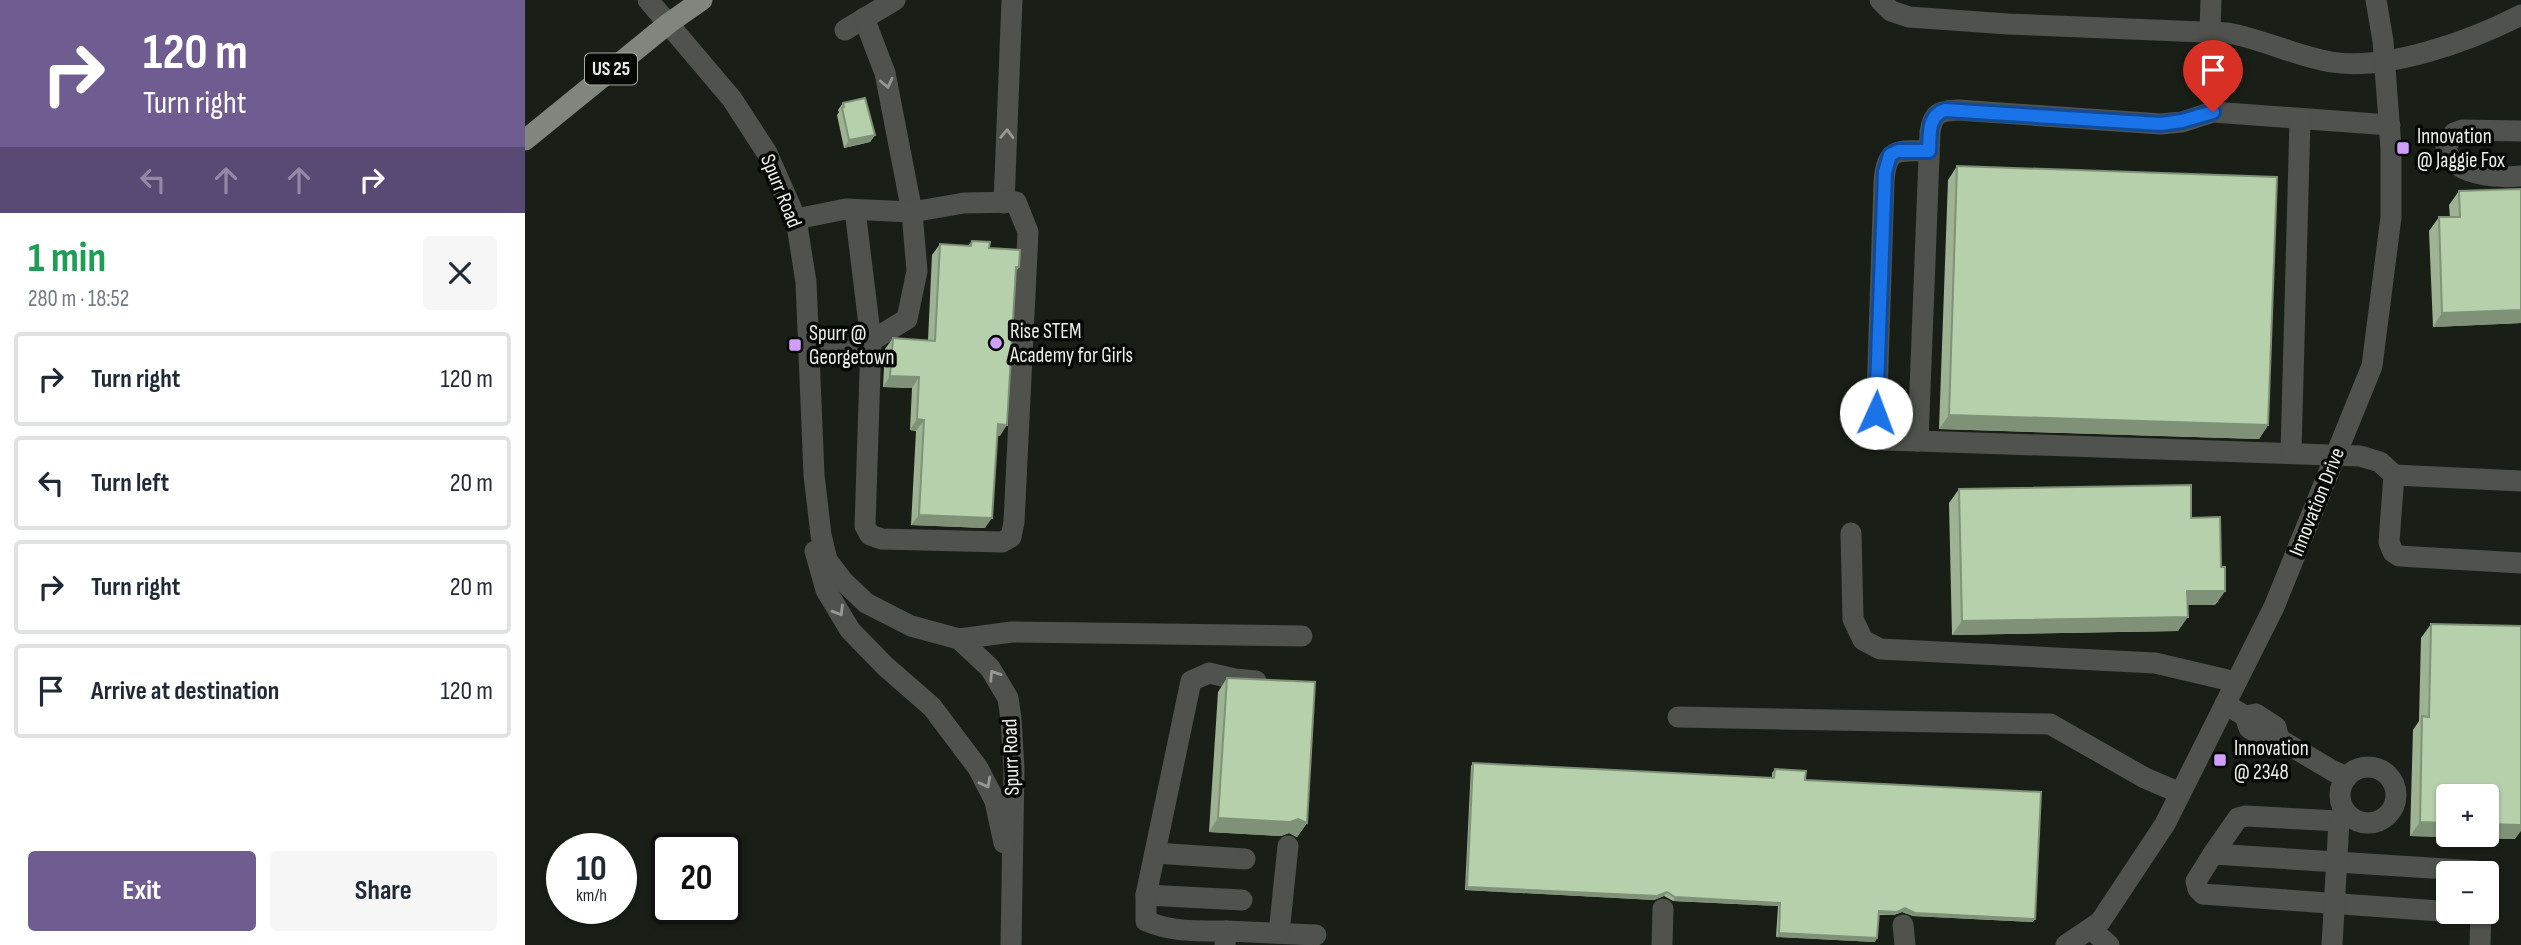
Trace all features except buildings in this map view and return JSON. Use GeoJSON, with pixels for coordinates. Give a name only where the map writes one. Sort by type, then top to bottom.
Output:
{"type":"FeatureCollection","features":[{"type":"Feature","properties":{"kind":"main road","name":"US 25"},"geometry":{"type":"LineString","coordinates":[[525,140],[669,23],[702,0]]}},
{"type":"Feature","properties":{"kind":"street","name":"Spurr Road"},"geometry":{"type":"LineString","coordinates":[[648,0],[732,99],[767,153],[796,219],[806,282],[809,340],[814,475],[812,539],[826,590],[850,630],[885,666],[932,707],[978,768],[995,801],[1012,886]]}},
{"type":"Feature","properties":{"kind":"street","name":"Spurr Road"},"geometry":{"type":"LineString","coordinates":[[659,0],[669,23]]}},
{"type":"Feature","properties":{"kind":"street"},"geometry":{"type":"LineString","coordinates":[[845,30],[895,0]]}},
{"type":"Feature","properties":{"kind":"street"},"geometry":{"type":"LineString","coordinates":[[1004,203],[1013,0]]}},
{"type":"Feature","properties":{"kind":"street"},"geometry":{"type":"LineString","coordinates":[[1880,0],[1891,11],[1909,17],[2210,32],[2253,37],[2328,62],[2347,64],[2385,61],[2455,43],[2519,22]]}},
{"type":"Feature","properties":{"kind":"street"},"geometry":{"type":"LineString","coordinates":[[2210,32],[2211,0]]}},
{"type":"Feature","properties":{"kind":"street","name":"Innovation Drive"},"geometry":{"type":"LineString","coordinates":[[2066,945],[2100,922],[2180,793],[2274,607],[2372,366],[2391,217],[2390,125],[2385,61],[2376,0]]}},
{"type":"Feature","properties":{"kind":"street"},"geometry":{"type":"LineString","coordinates":[[809,340],[871,341],[907,318],[917,271],[912,212],[885,74],[864,18]]}},
{"type":"Feature","properties":{"kind":"street"},"geometry":{"type":"LineString","coordinates":[[1918,441],[1929,151],[1932,120],[1938,113],[1945,110],[2161,124],[2213,112],[2390,125]]}},
{"type":"Feature","properties":{"kind":"street"},"geometry":{"type":"LineString","coordinates":[[2291,452],[2300,120]]}},
{"type":"Feature","properties":{"kind":"street"},"geometry":{"type":"LineString","coordinates":[[2521,131],[2462,130],[2454,133],[2446,147],[2451,160],[2463,168],[2488,176],[2521,176]]}},
{"type":"Feature","properties":{"kind":"street"},"geometry":{"type":"LineString","coordinates":[[1929,151],[1898,151],[1890,155],[1885,172],[1876,427],[1886,440],[2360,456],[2380,461],[2394,475],[2521,481]]}},
{"type":"Feature","properties":{"kind":"street"},"geometry":{"type":"LineString","coordinates":[[796,219],[855,210],[912,212],[964,203],[1016,202],[1028,232],[1028,251],[1014,522],[1011,537],[1002,542],[882,539],[870,535],[865,526],[871,341],[855,210]]}},
{"type":"Feature","properties":{"kind":"street","name":"Spurr Road"},"geometry":{"type":"LineString","coordinates":[[814,475],[821,535],[827,559],[843,581],[866,603],[885,614],[911,626],[959,639],[990,668],[1008,698],[1014,769],[1011,945]]}},
{"type":"Feature","properties":{"kind":"street"},"geometry":{"type":"LineString","coordinates":[[2394,475],[2389,542],[2393,552],[2399,556],[2521,563]]}},
{"type":"Feature","properties":{"kind":"street"},"geometry":{"type":"LineString","coordinates":[[1851,533],[1853,619],[1863,640],[1880,649],[2155,663],[2236,682]]}},
{"type":"Feature","properties":{"kind":"street"},"geometry":{"type":"LineString","coordinates":[[959,639],[1012,632],[1302,636]]}},
{"type":"Feature","properties":{"kind":"street"},"geometry":{"type":"LineString","coordinates":[[1277,682],[1235,680],[1209,673],[1191,681],[1146,895],[1146,921],[1226,938],[1279,933],[1316,935]]}},
{"type":"Feature","properties":{"kind":"street"},"geometry":{"type":"LineString","coordinates":[[2225,704],[2245,716],[2249,728],[2268,740],[2279,739],[2333,771],[2347,776]]}},
{"type":"Feature","properties":{"kind":"street"},"geometry":{"type":"LineString","coordinates":[[1678,717],[2050,724],[2145,778],[2180,793]]}},
{"type":"Feature","properties":{"kind":"street"},"geometry":{"type":"LineString","coordinates":[[2332,945],[2334,904],[2337,863],[2342,816],[2340,794],[2347,776],[2363,767],[2372,767],[2389,776],[2396,794],[2391,811],[2377,822],[2359,822],[2342,816],[2238,818],[2196,881],[2198,889],[2203,894],[2334,904],[2436,910]]}},
{"type":"Feature","properties":{"kind":"street"},"geometry":{"type":"LineString","coordinates":[[1279,933],[1287,846]]}},
{"type":"Feature","properties":{"kind":"street"},"geometry":{"type":"LineString","coordinates":[[1155,853],[1245,859]]}},
{"type":"Feature","properties":{"kind":"street"},"geometry":{"type":"LineString","coordinates":[[2213,854],[2436,869]]}},
{"type":"Feature","properties":{"kind":"street"},"geometry":{"type":"LineString","coordinates":[[1146,895],[1243,900]]}},
{"type":"Feature","properties":{"kind":"street"},"geometry":{"type":"LineString","coordinates":[[1662,945],[1663,909]]}},
{"type":"Feature","properties":{"kind":"street"},"geometry":{"type":"LineString","coordinates":[[2480,945],[2481,924]]}},
{"type":"Feature","properties":{"kind":"street"},"geometry":{"type":"LineString","coordinates":[[2091,929],[2109,945]]}},
{"type":"Feature","properties":{"kind":"place","name":"Innovation @ Jaggie Fox"},"geometry":{"type":"Point","coordinates":[2403,148]}},
{"type":"Feature","properties":{"kind":"place","name":"Rise STEM Academy for Girls"},"geometry":{"type":"Point","coordinates":[996,343]}},
{"type":"Feature","properties":{"kind":"place","name":"Spurr @ Georgetown"},"geometry":{"type":"Point","coordinates":[795,345]}},
{"type":"Feature","properties":{"kind":"place","name":"Innovation @ 2348"},"geometry":{"type":"Point","coordinates":[2220,760]}},
{"type":"Feature","properties":{"kind":"route"},"geometry":{"type":"LineString","coordinates":[[1876,413],[1885,172],[1890,155],[1898,151],[1929,151],[1932,120],[1945,110],[2161,124],[2213,112]]}}]}
